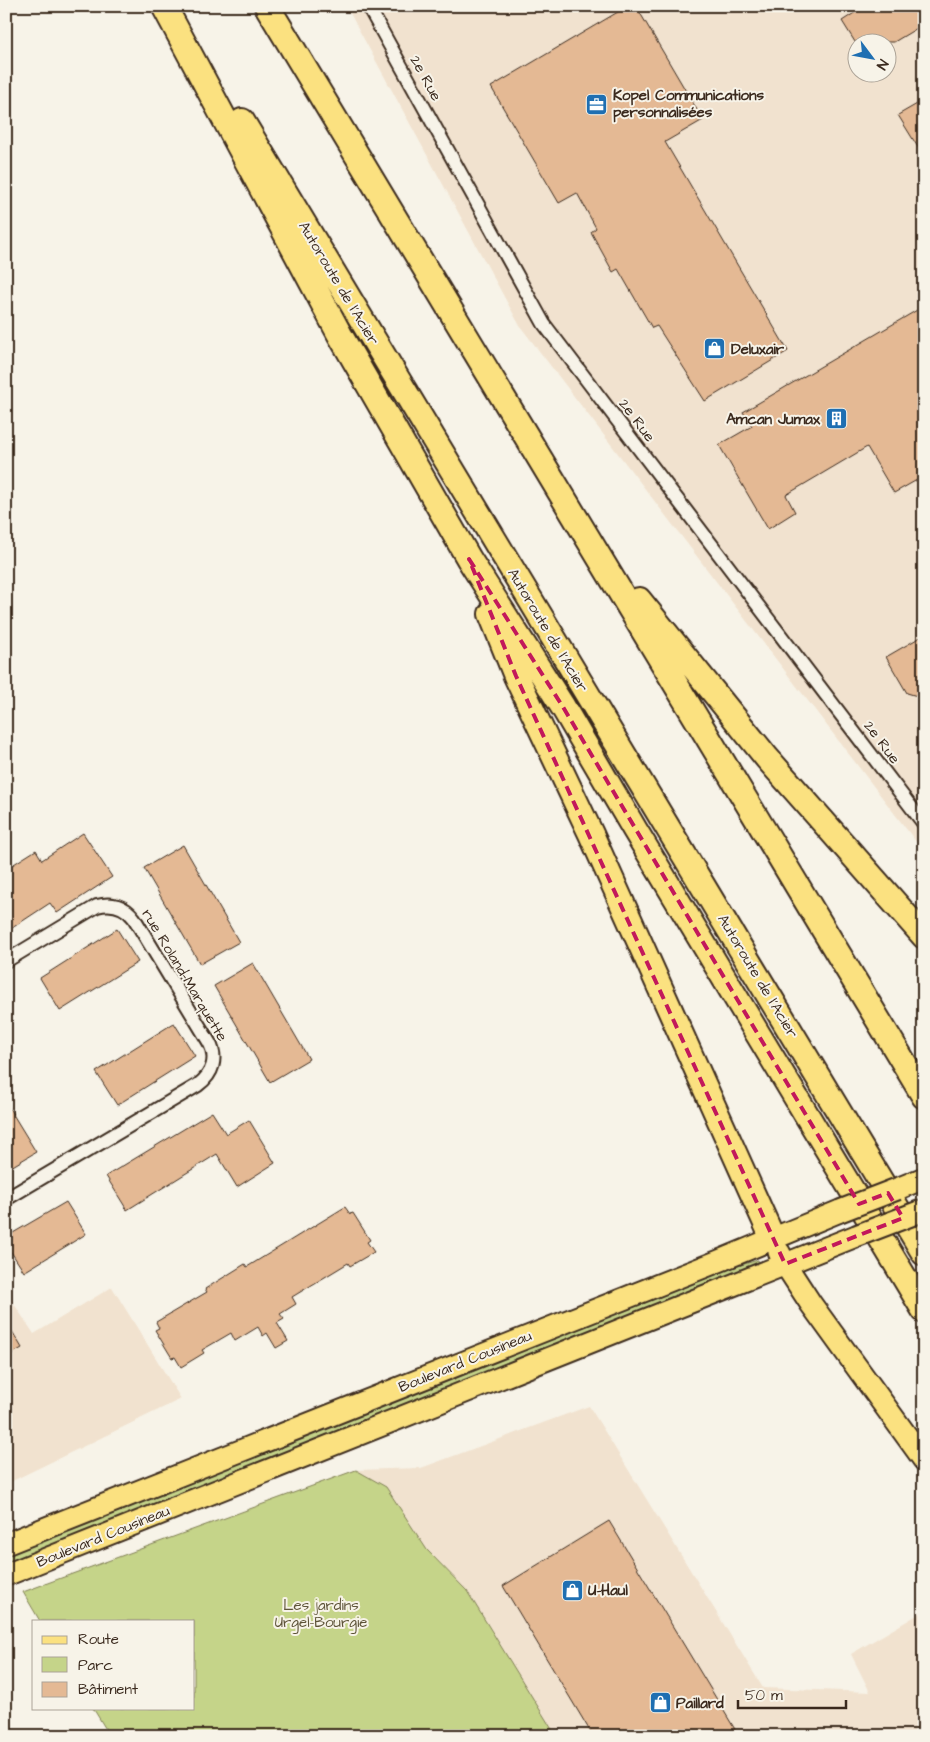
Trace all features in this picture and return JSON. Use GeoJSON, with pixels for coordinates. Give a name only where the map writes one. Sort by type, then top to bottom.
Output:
{"type":"FeatureCollection","features":[{"type":"Feature","properties":{"kind":"highway"},"geometry":{"type":"LineString","coordinates":[[164,6],[340,335],[469,558],[563,706],[655,864],[924,1310]]}},
{"type":"Feature","properties":{"kind":"highway","name":"Autoroute de l'Acier"},"geometry":{"type":"LineString","coordinates":[[173,6],[924,1253]]}},
{"type":"Feature","properties":{"kind":"highway"},"geometry":{"type":"LineString","coordinates":[[267,6],[924,1096]]}},
{"type":"Feature","properties":{"kind":"highway"},"geometry":{"type":"LineString","coordinates":[[582,531],[767,758],[924,936]]}},
{"type":"Feature","properties":{"kind":"highway"},"geometry":{"type":"LineString","coordinates":[[469,558],[516,676],[592,834],[773,1239]]}},
{"type":"Feature","properties":{"kind":"main road","name":"Boulevard Cousineau"},"geometry":{"type":"LineString","coordinates":[[6,1544],[924,1178]]}},
{"type":"Feature","properties":{"kind":"main road","name":"Boulevard Cousineau"},"geometry":{"type":"LineString","coordinates":[[6,1575],[924,1210]]}},
{"type":"Feature","properties":{"kind":"main road"},"geometry":{"type":"LineString","coordinates":[[773,1239],[785,1264],[812,1304],[924,1460]]}},
{"type":"Feature","properties":{"kind":"street","name":"2e Rue"},"geometry":{"type":"LineString","coordinates":[[368,6],[544,324],[924,824]]}},
{"type":"Feature","properties":{"kind":"street","name":"rue Roland-Marquette"},"geometry":{"type":"LineString","coordinates":[[6,961],[98,906],[111,904],[120,906],[134,918],[212,1046],[214,1060],[209,1074],[198,1085],[6,1199]]}},
{"type":"Feature","properties":{"kind":"highlighted area"},"geometry":{"type":"Polygon","coordinates":[[[469,559],[563,707],[859,1204],[888,1193],[903,1218],[785,1264],[516,676],[469,559]]]}},
{"type":"Feature","properties":{"kind":"shaded area"},"geometry":{"type":"Polygon","coordinates":[[[346,6],[924,6],[924,852],[520,326],[346,6]]]}},
{"type":"Feature","properties":{"kind":"shaded area"},"geometry":{"type":"Polygon","coordinates":[[[112,1287],[181,1399],[6,1484],[6,1292],[34,1334],[112,1287]]]}},
{"type":"Feature","properties":{"kind":"shaded area"},"geometry":{"type":"Polygon","coordinates":[[[589,1406],[763,1688],[870,1692],[851,1654],[924,1611],[924,1736],[556,1736],[467,1591],[427,1550],[386,1487],[356,1470],[421,1468],[589,1406]]]}},
{"type":"Feature","properties":{"kind":"green space"},"geometry":{"type":"Polygon","coordinates":[[[758,1260],[759,1264],[6,1565],[6,1555],[717,1272],[758,1260]]]}},
{"type":"Feature","properties":{"kind":"green space","name":"Les jardins Urgel-Bourgie"},"geometry":{"type":"Polygon","coordinates":[[[356,1470],[386,1487],[427,1550],[467,1591],[556,1736],[110,1736],[94,1710],[195,1710],[195,1620],[39,1620],[23,1592],[356,1470]]]}},
{"type":"Feature","properties":{"kind":"building"},"geometry":{"type":"Polygon","coordinates":[[[628,6],[636,6],[703,120],[665,142],[788,351],[705,401],[657,326],[652,328],[618,269],[613,272],[591,232],[596,228],[577,193],[559,203],[491,87],[628,6]]]}},
{"type":"Feature","properties":{"kind":"building"},"geometry":{"type":"Polygon","coordinates":[[[865,6],[924,6],[924,24],[898,40],[898,32],[849,32],[842,21],[865,6]]]}},
{"type":"Feature","properties":{"kind":"building"},"geometry":{"type":"Polygon","coordinates":[[[924,100],[924,157],[898,115],[924,100]]]}},
{"type":"Feature","properties":{"kind":"building","name":"Amcan Jumax"},"geometry":{"type":"Polygon","coordinates":[[[924,306],[924,476],[894,493],[867,447],[786,495],[795,512],[768,529],[719,445],[752,426],[743,412],[924,306]]]}},
{"type":"Feature","properties":{"kind":"building"},"geometry":{"type":"Polygon","coordinates":[[[924,635],[924,698],[907,693],[886,657],[924,635]]]}},
{"type":"Feature","properties":{"kind":"building"},"geometry":{"type":"Polygon","coordinates":[[[83,833],[112,877],[57,913],[50,903],[6,932],[6,869],[36,850],[42,860],[83,833]]]}},
{"type":"Feature","properties":{"kind":"building"},"geometry":{"type":"Polygon","coordinates":[[[183,845],[239,942],[200,964],[144,868],[183,845]]]}},
{"type":"Feature","properties":{"kind":"building"},"geometry":{"type":"Polygon","coordinates":[[[117,929],[138,962],[60,1011],[40,978],[117,929]]]}},
{"type":"Feature","properties":{"kind":"building"},"geometry":{"type":"Polygon","coordinates":[[[253,963],[309,1059],[270,1082],[214,986],[253,963]]]}},
{"type":"Feature","properties":{"kind":"building"},"geometry":{"type":"Polygon","coordinates":[[[174,1023],[195,1056],[117,1105],[96,1072],[174,1023]]]}},
{"type":"Feature","properties":{"kind":"building"},"geometry":{"type":"Polygon","coordinates":[[[6,1103],[36,1152],[6,1170],[6,1103]]]}},
{"type":"Feature","properties":{"kind":"building"},"geometry":{"type":"Polygon","coordinates":[[[212,1112],[226,1134],[249,1120],[275,1163],[237,1187],[217,1154],[127,1210],[106,1176],[212,1112]]]}},
{"type":"Feature","properties":{"kind":"building"},"geometry":{"type":"Polygon","coordinates":[[[66,1202],[86,1234],[24,1272],[6,1244],[6,1237],[66,1202]]]}},
{"type":"Feature","properties":{"kind":"building"},"geometry":{"type":"Polygon","coordinates":[[[345,1207],[350,1214],[353,1213],[370,1240],[367,1242],[374,1252],[350,1266],[348,1263],[292,1297],[296,1304],[280,1314],[284,1319],[277,1323],[288,1341],[276,1348],[267,1333],[263,1336],[258,1327],[235,1341],[231,1333],[202,1350],[204,1353],[181,1367],[175,1357],[172,1358],[155,1330],[159,1328],[156,1322],[207,1292],[205,1289],[245,1264],[247,1267],[345,1207]]]}},
{"type":"Feature","properties":{"kind":"building"},"geometry":{"type":"Polygon","coordinates":[[[6,1321],[22,1348],[6,1357],[6,1321]]]}},
{"type":"Feature","properties":{"kind":"building"},"geometry":{"type":"Polygon","coordinates":[[[609,1521],[739,1736],[593,1736],[503,1586],[609,1521]]]}},
{"type":"Feature","properties":{"kind":"place","name":"Kopel Communications personnalisées"},"geometry":{"type":"Point","coordinates":[597,104]}},
{"type":"Feature","properties":{"kind":"place","name":"Deluxair"},"geometry":{"type":"Point","coordinates":[715,349]}},
{"type":"Feature","properties":{"kind":"place","name":"Amcan Jumax"},"geometry":{"type":"Point","coordinates":[836,419]}},
{"type":"Feature","properties":{"kind":"place","name":"U-Haul"},"geometry":{"type":"Point","coordinates":[572,1590]}},
{"type":"Feature","properties":{"kind":"place","name":"Paillard"},"geometry":{"type":"Point","coordinates":[660,1703]}}]}
